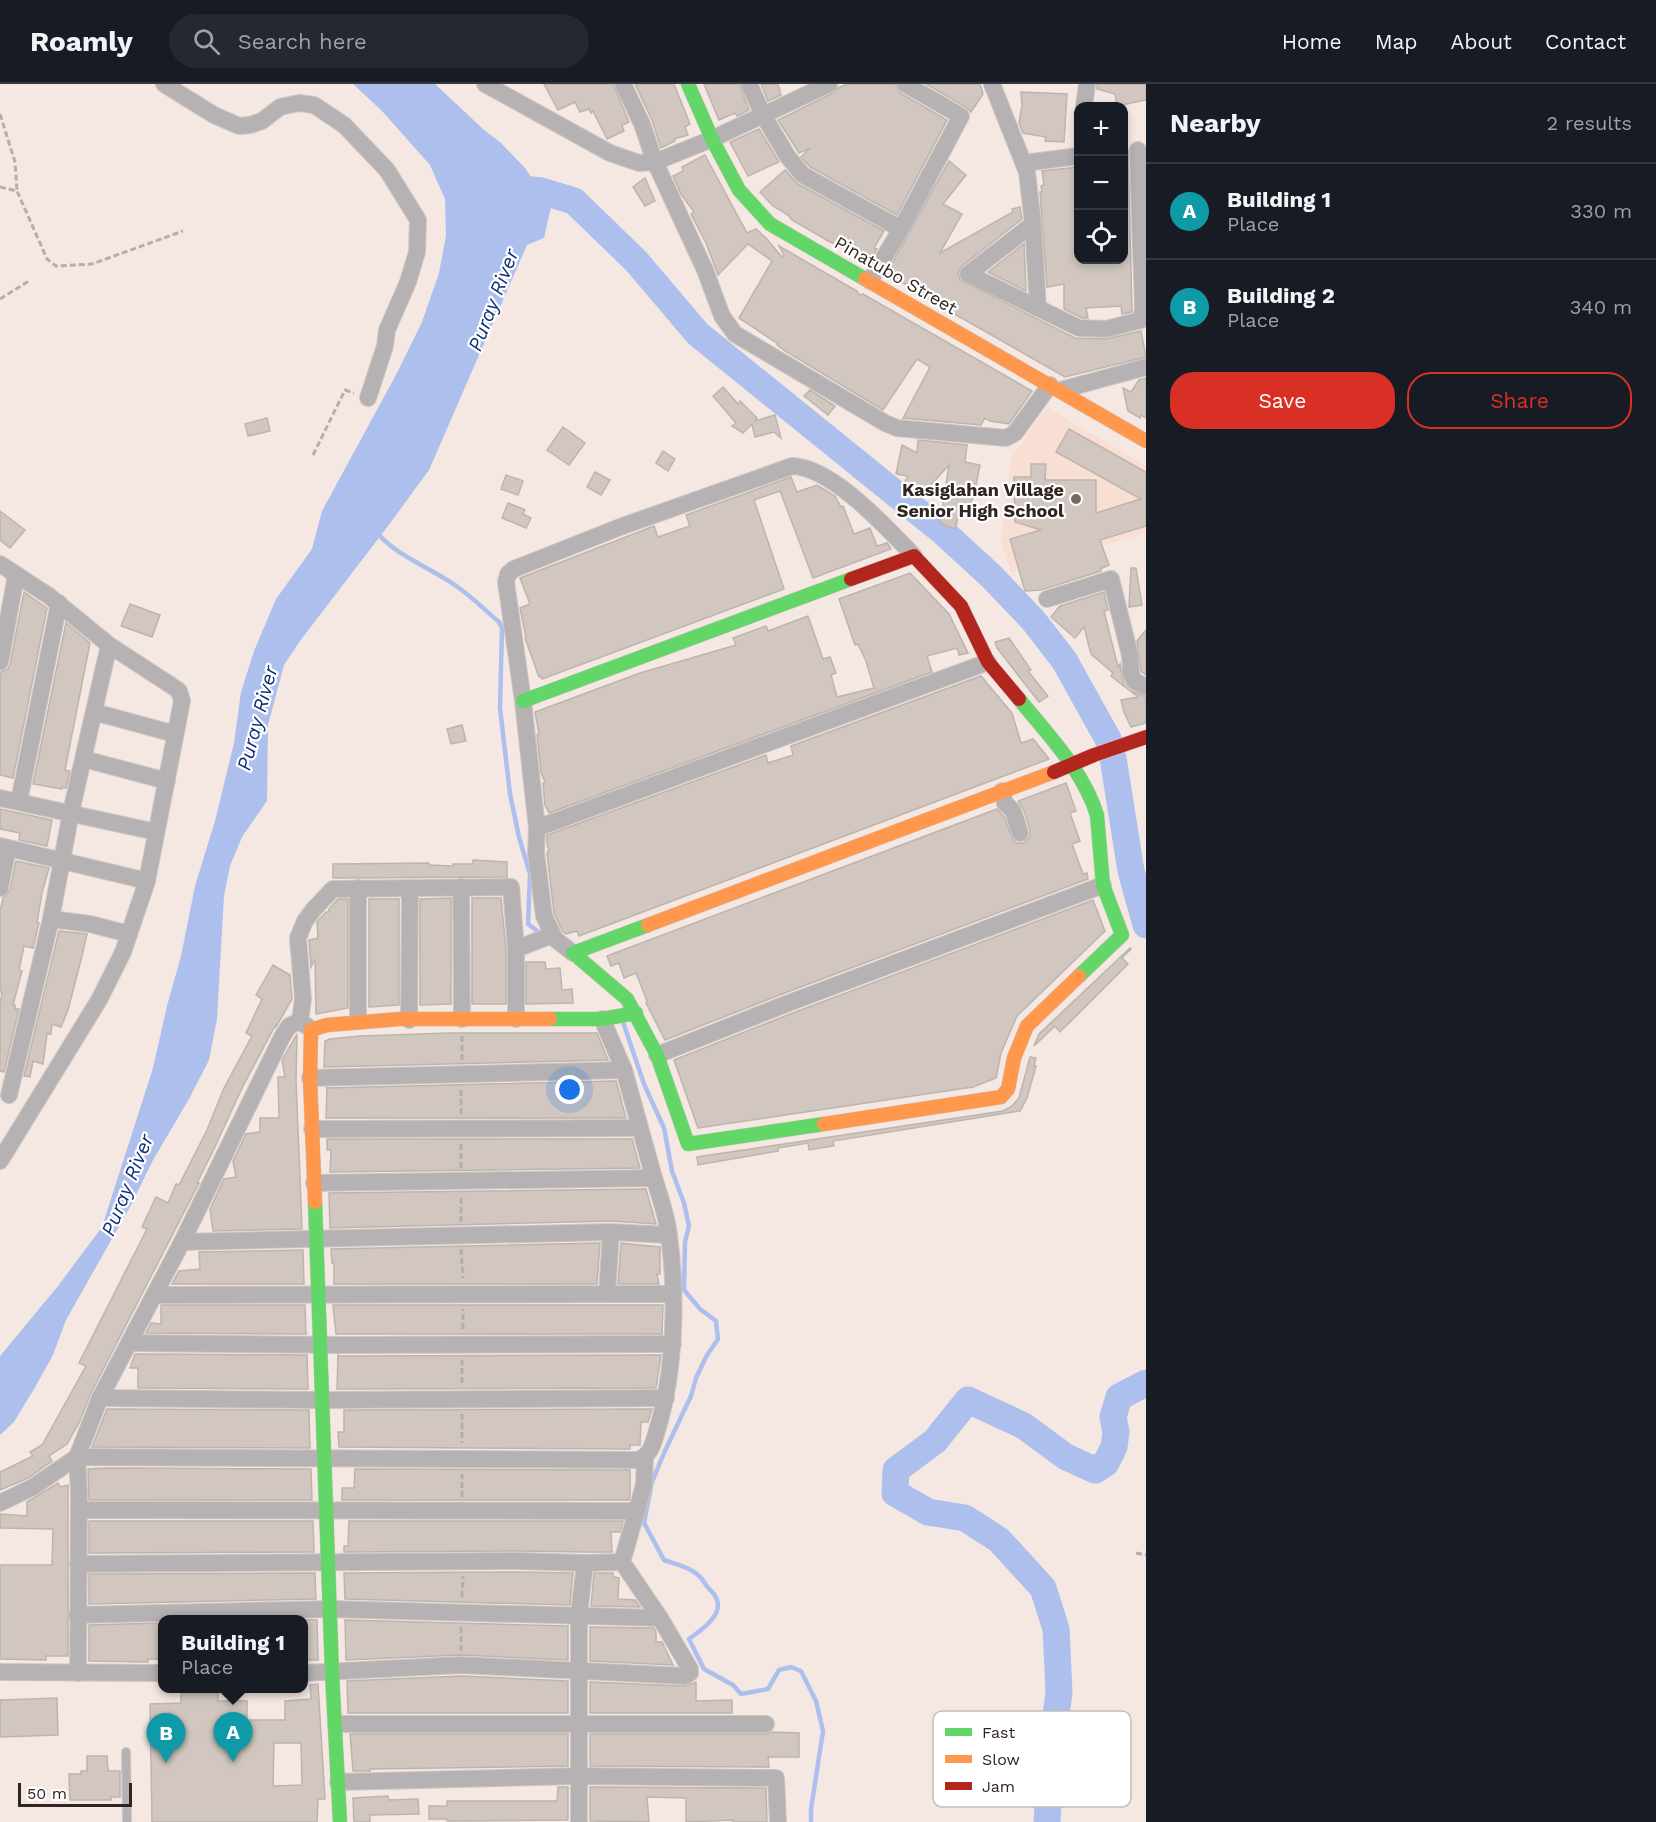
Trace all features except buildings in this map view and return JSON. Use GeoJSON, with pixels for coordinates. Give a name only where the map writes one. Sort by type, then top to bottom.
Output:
{"type":"FeatureCollection","features":[{"type":"Feature","properties":{"kind":"street"},"geometry":{"type":"LineString","coordinates":[[164,84],[214,115],[239,126],[262,121],[280,107],[299,103],[314,105],[344,125],[387,170],[418,220],[417,252],[408,282],[387,330],[385,346],[368,398]]}},
{"type":"Feature","properties":{"kind":"street"},"geometry":{"type":"LineString","coordinates":[[485,84],[610,153],[639,163],[655,162],[712,139],[830,84]]}},
{"type":"Feature","properties":{"kind":"street"},"geometry":{"type":"LineString","coordinates":[[623,84],[642,124],[655,162],[705,270],[722,316],[735,334],[885,423],[897,428],[1006,438],[1016,433],[1055,387],[1146,367]]}},
{"type":"Feature","properties":{"kind":"street","name":"Pinatubo Street"},"geometry":{"type":"LineString","coordinates":[[688,84],[738,190],[770,224],[1146,441]]}},
{"type":"Feature","properties":{"kind":"street"},"geometry":{"type":"LineString","coordinates":[[749,84],[764,116],[788,157],[803,175],[901,229]]}},
{"type":"Feature","properties":{"kind":"street"},"geometry":{"type":"LineString","coordinates":[[870,281],[901,229],[961,116],[905,84]]}},
{"type":"Feature","properties":{"kind":"street"},"geometry":{"type":"LineString","coordinates":[[992,84],[1025,163],[1033,224],[1038,308]]}},
{"type":"Feature","properties":{"kind":"street"},"geometry":{"type":"LineString","coordinates":[[1085,102],[1087,84]]}},
{"type":"Feature","properties":{"kind":"street"},"geometry":{"type":"LineString","coordinates":[[1033,224],[968,274],[1079,328],[1106,329],[1141,320],[1143,309],[1136,151]]}},
{"type":"Feature","properties":{"kind":"street"},"geometry":{"type":"LineString","coordinates":[[1025,163],[1074,152]]}},
{"type":"Feature","properties":{"kind":"street"},"geometry":{"type":"LineString","coordinates":[[78,1673],[79,1510],[76,1457],[100,1398],[182,1242],[289,1026],[317,1026],[358,1020],[619,1016],[657,1055],[688,1144],[1001,1096],[1008,1089],[1014,1058],[1027,1026],[1122,935],[1103,885],[1097,815],[1073,765],[988,662],[961,606],[868,510],[827,478],[802,466],[792,466],[620,527],[514,569],[508,574],[507,582],[523,701],[537,828],[536,853],[545,920],[550,936],[627,999],[619,1016],[624,1071],[669,1235],[673,1344],[666,1398],[651,1448],[645,1458],[644,1485],[622,1562]]}},
{"type":"Feature","properties":{"kind":"street"},"geometry":{"type":"LineString","coordinates":[[523,701],[914,556]]}},
{"type":"Feature","properties":{"kind":"street"},"geometry":{"type":"LineString","coordinates":[[0,564],[59,603],[110,645],[179,691],[182,701],[147,881],[123,952],[99,1000],[2,1154]]}},
{"type":"Feature","properties":{"kind":"street"},"geometry":{"type":"LineString","coordinates":[[0,662],[16,576]]}},
{"type":"Feature","properties":{"kind":"street"},"geometry":{"type":"LineString","coordinates":[[1047,599],[1111,579],[1130,656],[1131,673],[1134,681],[1146,687]]}},
{"type":"Feature","properties":{"kind":"street"},"geometry":{"type":"LineString","coordinates":[[19,801],[59,603]]}},
{"type":"Feature","properties":{"kind":"street"},"geometry":{"type":"LineString","coordinates":[[34,1103],[4,1094],[51,919],[71,812],[110,645]]}},
{"type":"Feature","properties":{"kind":"street"},"geometry":{"type":"LineString","coordinates":[[537,828],[988,662]]}},
{"type":"Feature","properties":{"kind":"street"},"geometry":{"type":"LineString","coordinates":[[94,712],[175,734]]}},
{"type":"Feature","properties":{"kind":"street"},"geometry":{"type":"LineString","coordinates":[[573,953],[1141,739]]}},
{"type":"Feature","properties":{"kind":"street"},"geometry":{"type":"LineString","coordinates":[[84,759],[166,782]]}},
{"type":"Feature","properties":{"kind":"street"},"geometry":{"type":"LineString","coordinates":[[1002,791],[1005,803],[1012,811],[1020,833]]}},
{"type":"Feature","properties":{"kind":"street"},"geometry":{"type":"LineString","coordinates":[[0,798],[156,832]]}},
{"type":"Feature","properties":{"kind":"street"},"geometry":{"type":"LineString","coordinates":[[0,888],[4,847],[147,881]]}},
{"type":"Feature","properties":{"kind":"street"},"geometry":{"type":"LineString","coordinates":[[657,1055],[1103,885]]}},
{"type":"Feature","properties":{"kind":"street"},"geometry":{"type":"LineString","coordinates":[[461,887],[462,1019]]}},
{"type":"Feature","properties":{"kind":"street"},"geometry":{"type":"LineString","coordinates":[[340,1822],[332,1673],[332,1609],[310,1078],[299,934],[314,909],[333,889],[511,887],[523,946],[516,1018]]}},
{"type":"Feature","properties":{"kind":"street"},"geometry":{"type":"LineString","coordinates":[[358,888],[358,1020]]}},
{"type":"Feature","properties":{"kind":"street"},"geometry":{"type":"LineString","coordinates":[[409,1020],[410,888]]}},
{"type":"Feature","properties":{"kind":"street"},"geometry":{"type":"LineString","coordinates":[[51,919],[90,924],[129,934]]}},
{"type":"Feature","properties":{"kind":"street"},"geometry":{"type":"LineString","coordinates":[[523,946],[550,936]]}},
{"type":"Feature","properties":{"kind":"street"},"geometry":{"type":"LineString","coordinates":[[310,1078],[624,1071]]}},
{"type":"Feature","properties":{"kind":"street"},"geometry":{"type":"LineString","coordinates":[[312,1129],[639,1128]]}},
{"type":"Feature","properties":{"kind":"street"},"geometry":{"type":"LineString","coordinates":[[314,1183],[654,1178]]}},
{"type":"Feature","properties":{"kind":"street"},"geometry":{"type":"LineString","coordinates":[[182,1242],[610,1232],[669,1235]]}},
{"type":"Feature","properties":{"kind":"street"},"geometry":{"type":"LineString","coordinates":[[607,1294],[610,1232]]}},
{"type":"Feature","properties":{"kind":"street"},"geometry":{"type":"LineString","coordinates":[[154,1295],[672,1294]]}},
{"type":"Feature","properties":{"kind":"street"},"geometry":{"type":"LineString","coordinates":[[129,1343],[673,1344]]}},
{"type":"Feature","properties":{"kind":"street"},"geometry":{"type":"LineString","coordinates":[[100,1398],[323,1400],[666,1398]]}},
{"type":"Feature","properties":{"kind":"street"},"geometry":{"type":"LineString","coordinates":[[0,1503],[33,1487],[76,1457],[638,1460],[645,1458]]}},
{"type":"Feature","properties":{"kind":"street"},"geometry":{"type":"LineString","coordinates":[[79,1510],[637,1510]]}},
{"type":"Feature","properties":{"kind":"street"},"geometry":{"type":"LineString","coordinates":[[78,1564],[622,1562]]}},
{"type":"Feature","properties":{"kind":"street"},"geometry":{"type":"LineString","coordinates":[[308,1673],[460,1665],[685,1676],[690,1669],[660,1618],[622,1562]]}},
{"type":"Feature","properties":{"kind":"street"},"geometry":{"type":"LineString","coordinates":[[579,1822],[579,1615],[585,1563]]}},
{"type":"Feature","properties":{"kind":"street"},"geometry":{"type":"LineString","coordinates":[[77,1615],[332,1609],[660,1618]]}},
{"type":"Feature","properties":{"kind":"street"},"geometry":{"type":"LineString","coordinates":[[0,1672],[158,1673]]}},
{"type":"Feature","properties":{"kind":"street"},"geometry":{"type":"LineString","coordinates":[[336,1724],[578,1722],[766,1724]]}},
{"type":"Feature","properties":{"kind":"street"},"geometry":{"type":"LineString","coordinates":[[338,1782],[578,1776],[776,1779],[778,1822]]}},
{"type":"Feature","properties":{"kind":"lane"},"geometry":{"type":"LineString","coordinates":[[126,1752],[128,1822]]}},
{"type":"Feature","properties":{"kind":"path"},"geometry":{"type":"LineString","coordinates":[[0,114],[15,162],[17,191],[47,259],[56,266],[92,264],[183,231]]}},
{"type":"Feature","properties":{"kind":"path"},"geometry":{"type":"LineString","coordinates":[[0,187],[17,191]]}},
{"type":"Feature","properties":{"kind":"path"},"geometry":{"type":"LineString","coordinates":[[0,299],[29,281]]}},
{"type":"Feature","properties":{"kind":"path"},"geometry":{"type":"LineString","coordinates":[[313,455],[345,390]]}},
{"type":"Feature","properties":{"kind":"path"},"geometry":{"type":"LineString","coordinates":[[461,1510],[462,1458]]}},
{"type":"Feature","properties":{"kind":"path"},"geometry":{"type":"LineString","coordinates":[[1136,1553],[1146,1555]]}},
{"type":"Feature","properties":{"kind":"shaded area","name":"Kasiglahan Village Senior High School"},"geometry":{"type":"Polygon","coordinates":[[[1047,407],[1146,466],[1146,533],[1011,572],[1001,543],[1011,458],[1047,407]]]}},
{"type":"Feature","properties":{"kind":"water","name":"Puray River"},"geometry":{"type":"Polygon","coordinates":[[[353,84],[435,84],[501,143],[525,168],[551,207],[544,238],[527,245],[429,470],[284,665],[268,725],[267,801],[242,837],[230,866],[224,896],[217,1019],[209,1060],[66,1320],[53,1355],[14,1422],[0,1435],[0,1356],[58,1286],[102,1227],[153,1068],[181,956],[195,886],[215,821],[234,743],[241,692],[254,651],[276,599],[312,549],[322,511],[398,371],[422,322],[439,273],[446,236],[445,199],[430,165],[382,111],[353,84]]]}},
{"type":"Feature","properties":{"kind":"waterway"},"geometry":{"type":"LineString","coordinates":[[513,188],[541,191],[574,201],[636,261],[698,334],[943,532],[991,576],[1033,620],[1064,660],[1108,739],[1131,871],[1146,925]]}},
{"type":"Feature","properties":{"kind":"waterway"},"geometry":{"type":"LineString","coordinates":[[377,532],[393,548],[464,592],[499,622],[502,628],[500,708],[510,794],[530,874],[528,924],[541,934]]}},
{"type":"Feature","properties":{"kind":"waterway"},"geometry":{"type":"LineString","coordinates":[[623,1022],[644,1084],[664,1128],[672,1171],[684,1203],[689,1226],[685,1242],[684,1290],[700,1309],[716,1321],[718,1339],[696,1378],[691,1396],[652,1482],[644,1523],[664,1560],[694,1572],[716,1598],[718,1606],[714,1617],[689,1639],[704,1669],[733,1685],[741,1694],[768,1689],[779,1670],[791,1667],[801,1671],[816,1701],[823,1731],[811,1822]]}},
{"type":"Feature","properties":{"kind":"waterway"},"geometry":{"type":"LineString","coordinates":[[1057,1711],[1059,1692],[1056,1629],[1043,1588],[999,1540],[965,1518],[928,1512],[895,1493],[896,1470],[935,1441],[968,1400],[1024,1426],[1066,1457],[1095,1470],[1106,1463],[1114,1447],[1116,1432],[1113,1417],[1119,1397],[1146,1383]]}},
{"type":"Feature","properties":{"kind":"waterway"},"geometry":{"type":"LineString","coordinates":[[1047,1822],[1048,1807]]}},
{"type":"Feature","properties":{"kind":"traffic: fast"},"geometry":{"type":"LineString","coordinates":[[688,84],[712,139],[739,190],[770,224],[865,279]]}},
{"type":"Feature","properties":{"kind":"traffic: fast"},"geometry":{"type":"LineString","coordinates":[[523,701],[851,579]]}},
{"type":"Feature","properties":{"kind":"traffic: fast"},"geometry":{"type":"LineString","coordinates":[[1019,699],[1074,768],[1097,815],[1103,885],[1122,935],[1079,976]]}},
{"type":"Feature","properties":{"kind":"traffic: fast"},"geometry":{"type":"LineString","coordinates":[[648,925],[573,953],[627,999],[657,1055],[688,1144],[824,1124]]}},
{"type":"Feature","properties":{"kind":"traffic: fast"},"geometry":{"type":"LineString","coordinates":[[550,1019],[602,1019],[636,1013]]}},
{"type":"Feature","properties":{"kind":"traffic: fast"},"geometry":{"type":"LineString","coordinates":[[315,1202],[332,1673],[340,1822]]}},
{"type":"Feature","properties":{"kind":"traffic: slow"},"geometry":{"type":"LineString","coordinates":[[865,279],[1146,441]]}},
{"type":"Feature","properties":{"kind":"traffic: slow"},"geometry":{"type":"LineString","coordinates":[[648,925],[1054,772]]}},
{"type":"Feature","properties":{"kind":"traffic: slow"},"geometry":{"type":"LineString","coordinates":[[824,1124],[1001,1097],[1008,1089],[1014,1058],[1027,1026],[1079,976]]}},
{"type":"Feature","properties":{"kind":"traffic: slow"},"geometry":{"type":"LineString","coordinates":[[315,1202],[310,1078],[311,1030],[327,1025],[400,1019],[550,1019]]}},
{"type":"Feature","properties":{"kind":"traffic: jam"},"geometry":{"type":"LineString","coordinates":[[851,579],[914,556],[961,606],[988,662],[1019,699]]}},
{"type":"Feature","properties":{"kind":"traffic: jam"},"geometry":{"type":"LineString","coordinates":[[1054,772],[1146,737]]}},
{"type":"Feature","properties":{"kind":"place","name":"Kasiglahan Village Senior High School"},"geometry":{"type":"Point","coordinates":[1076,499]}},
{"type":"Feature","properties":{"kind":"place","name":"Building 1"},"geometry":{"type":"Point","coordinates":[233,1762]}},
{"type":"Feature","properties":{"kind":"place","name":"Building 2"},"geometry":{"type":"Point","coordinates":[166,1763]}}]}
